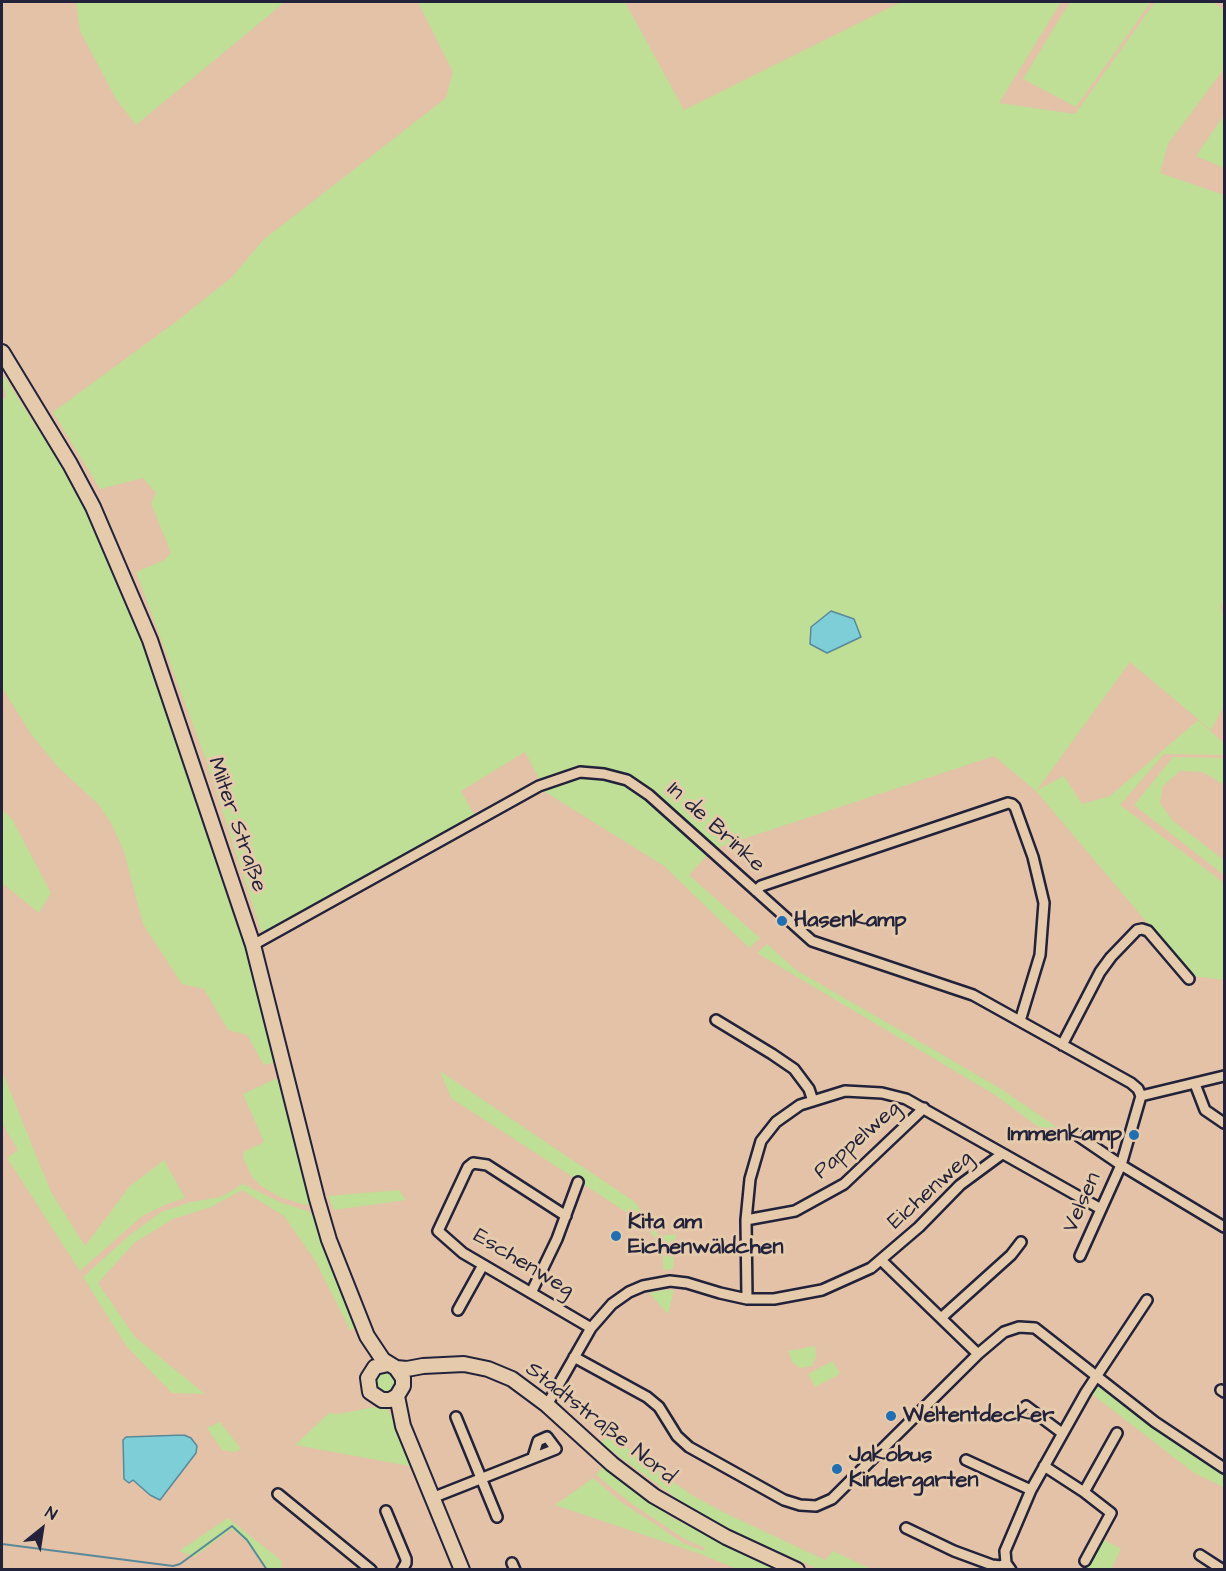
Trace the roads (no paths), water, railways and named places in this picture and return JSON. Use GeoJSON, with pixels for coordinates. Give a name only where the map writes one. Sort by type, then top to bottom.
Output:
{"type":"FeatureCollection","features":[{"type":"Feature","properties":{"kind":"main road","name":"Milter Straße"},"geometry":{"type":"LineString","coordinates":[[2,352],[93,507],[129,589],[168,688],[253,945],[322,1220],[367,1336],[380,1357],[392,1366]]}},
{"type":"Feature","properties":{"kind":"main road","name":"Milter Straße"},"geometry":{"type":"LineString","coordinates":[[367,1336],[372,1370]]}},
{"type":"Feature","properties":{"kind":"main road","name":"Stadtstraße Nord"},"geometry":{"type":"LineString","coordinates":[[392,1366],[406,1369],[423,1365],[464,1364],[488,1369],[512,1380],[548,1405],[612,1464],[654,1496],[718,1533],[797,1569]]}},
{"type":"Feature","properties":{"kind":"main road"},"geometry":{"type":"LineString","coordinates":[[403,1426],[401,1374],[392,1366],[379,1365],[372,1370],[368,1378],[368,1388],[373,1396],[389,1406],[403,1426],[462,1569]]}},
{"type":"Feature","properties":{"kind":"main road","name":"Stadtstraße Nord"},"geometry":{"type":"LineString","coordinates":[[400,1391],[414,1376],[435,1366]]}},
{"type":"Feature","properties":{"kind":"main road"},"geometry":{"type":"LineString","coordinates":[[382,1400],[390,1400],[400,1391]]}},
{"type":"Feature","properties":{"kind":"street","name":"In de Brinke"},"geometry":{"type":"LineString","coordinates":[[253,945],[539,786],[580,772],[604,774],[627,780],[649,795],[812,941],[973,995],[1131,1083],[1142,1096]]}},
{"type":"Feature","properties":{"kind":"street"},"geometry":{"type":"LineString","coordinates":[[756,891],[761,886],[1008,803],[1012,804],[1016,807],[1033,857],[1044,903],[1040,955],[1020,1022]]}},
{"type":"Feature","properties":{"kind":"street"},"geometry":{"type":"LineString","coordinates":[[1062,1045],[1100,972],[1137,930],[1148,931],[1189,979]]}},
{"type":"Feature","properties":{"kind":"street"},"geometry":{"type":"LineString","coordinates":[[716,1020],[794,1069],[809,1089],[813,1101]]}},
{"type":"Feature","properties":{"kind":"street"},"geometry":{"type":"LineString","coordinates":[[1121,1166],[1142,1096],[1224,1076]]}},
{"type":"Feature","properties":{"kind":"street"},"geometry":{"type":"LineString","coordinates":[[1195,1084],[1205,1110],[1224,1123]]}},
{"type":"Feature","properties":{"kind":"street"},"geometry":{"type":"LineString","coordinates":[[747,1299],[746,1220],[750,1179],[761,1141],[776,1122],[800,1105],[845,1091],[894,1096],[924,1108],[1002,1154]]}},
{"type":"Feature","properties":{"kind":"street","name":"Pappelweg"},"geometry":{"type":"LineString","coordinates":[[746,1220],[795,1211],[844,1185],[924,1108]]}},
{"type":"Feature","properties":{"kind":"street"},"geometry":{"type":"LineString","coordinates":[[1077,1135],[1121,1166],[1224,1227]]}},
{"type":"Feature","properties":{"kind":"street","name":"Eichenweg"},"geometry":{"type":"LineString","coordinates":[[548,1405],[591,1328],[612,1304],[629,1292],[661,1281],[678,1281],[747,1299],[774,1299],[822,1290],[871,1268],[919,1227],[960,1185],[1002,1154],[1101,1209]]}},
{"type":"Feature","properties":{"kind":"street","name":"Eschenweg"},"geometry":{"type":"LineString","coordinates":[[566,1216],[487,1165],[473,1163],[468,1167],[438,1231],[463,1252],[591,1328]]}},
{"type":"Feature","properties":{"kind":"street","name":"Velsen"},"geometry":{"type":"LineString","coordinates":[[1080,1256],[1121,1166]]}},
{"type":"Feature","properties":{"kind":"street"},"geometry":{"type":"LineString","coordinates":[[531,1293],[557,1239],[578,1182]]}},
{"type":"Feature","properties":{"kind":"street"},"geometry":{"type":"LineString","coordinates":[[941,1318],[1011,1255],[1021,1242]]}},
{"type":"Feature","properties":{"kind":"street","name":"Eichenweg"},"geometry":{"type":"LineString","coordinates":[[881,1260],[978,1354]]}},
{"type":"Feature","properties":{"kind":"street"},"geometry":{"type":"LineString","coordinates":[[458,1310],[483,1264]]}},
{"type":"Feature","properties":{"kind":"street"},"geometry":{"type":"LineString","coordinates":[[906,1528],[954,1551],[992,1565],[1009,1566],[1005,1551],[1031,1490],[1097,1375],[1147,1300]]}},
{"type":"Feature","properties":{"kind":"street"},"geometry":{"type":"LineString","coordinates":[[574,1357],[647,1397],[659,1407],[677,1436],[690,1447],[784,1500],[800,1505],[816,1506],[832,1499],[978,1354],[1004,1332],[1019,1327],[1035,1328],[1155,1422],[1224,1468]]}},
{"type":"Feature","properties":{"kind":"street"},"geometry":{"type":"LineString","coordinates":[[1026,1406],[1062,1433]]}},
{"type":"Feature","properties":{"kind":"street"},"geometry":{"type":"LineString","coordinates":[[456,1417],[497,1517]]}},
{"type":"Feature","properties":{"kind":"street"},"geometry":{"type":"LineString","coordinates":[[1084,1492],[1117,1433]]}},
{"type":"Feature","properties":{"kind":"street"},"geometry":{"type":"LineString","coordinates":[[432,1498],[533,1457]]}},
{"type":"Feature","properties":{"kind":"street"},"geometry":{"type":"LineString","coordinates":[[966,1460],[1031,1490]]}},
{"type":"Feature","properties":{"kind":"street"},"geometry":{"type":"LineString","coordinates":[[1044,1466],[1111,1513],[1085,1561]]}},
{"type":"Feature","properties":{"kind":"street"},"geometry":{"type":"LineString","coordinates":[[278,1494],[371,1569]]}},
{"type":"Feature","properties":{"kind":"street"},"geometry":{"type":"LineString","coordinates":[[386,1510],[406,1559],[402,1569]]}},
{"type":"Feature","properties":{"kind":"street"},"geometry":{"type":"LineString","coordinates":[[1200,1556],[1223,1569]]}},
{"type":"Feature","properties":{"kind":"water"},"geometry":{"type":"Polygon","coordinates":[[[831,611],[854,619],[861,637],[827,653],[810,644],[811,627],[831,611]]]}},
{"type":"Feature","properties":{"kind":"water"},"geometry":{"type":"Polygon","coordinates":[[[184,1435],[191,1438],[197,1446],[196,1453],[160,1500],[150,1495],[133,1480],[129,1483],[124,1479],[123,1440],[126,1437],[184,1435]]]}},
{"type":"Feature","properties":{"kind":"waterway"},"geometry":{"type":"LineString","coordinates":[[2,1544],[173,1566],[180,1564],[232,1526],[247,1540],[267,1570]]}},
{"type":"Feature","properties":{"kind":"place","name":"Hasenkamp"},"geometry":{"type":"Point","coordinates":[782,921]}},
{"type":"Feature","properties":{"kind":"place","name":"Immenkamp"},"geometry":{"type":"Point","coordinates":[1134,1135]}},
{"type":"Feature","properties":{"kind":"place","name":"Kita am Eichenwäldchen"},"geometry":{"type":"Point","coordinates":[616,1236]}},
{"type":"Feature","properties":{"kind":"place","name":"Weltentdecker"},"geometry":{"type":"Point","coordinates":[891,1416]}},
{"type":"Feature","properties":{"kind":"place","name":"Jakobus Kindergarten"},"geometry":{"type":"Point","coordinates":[837,1469]}}]}
